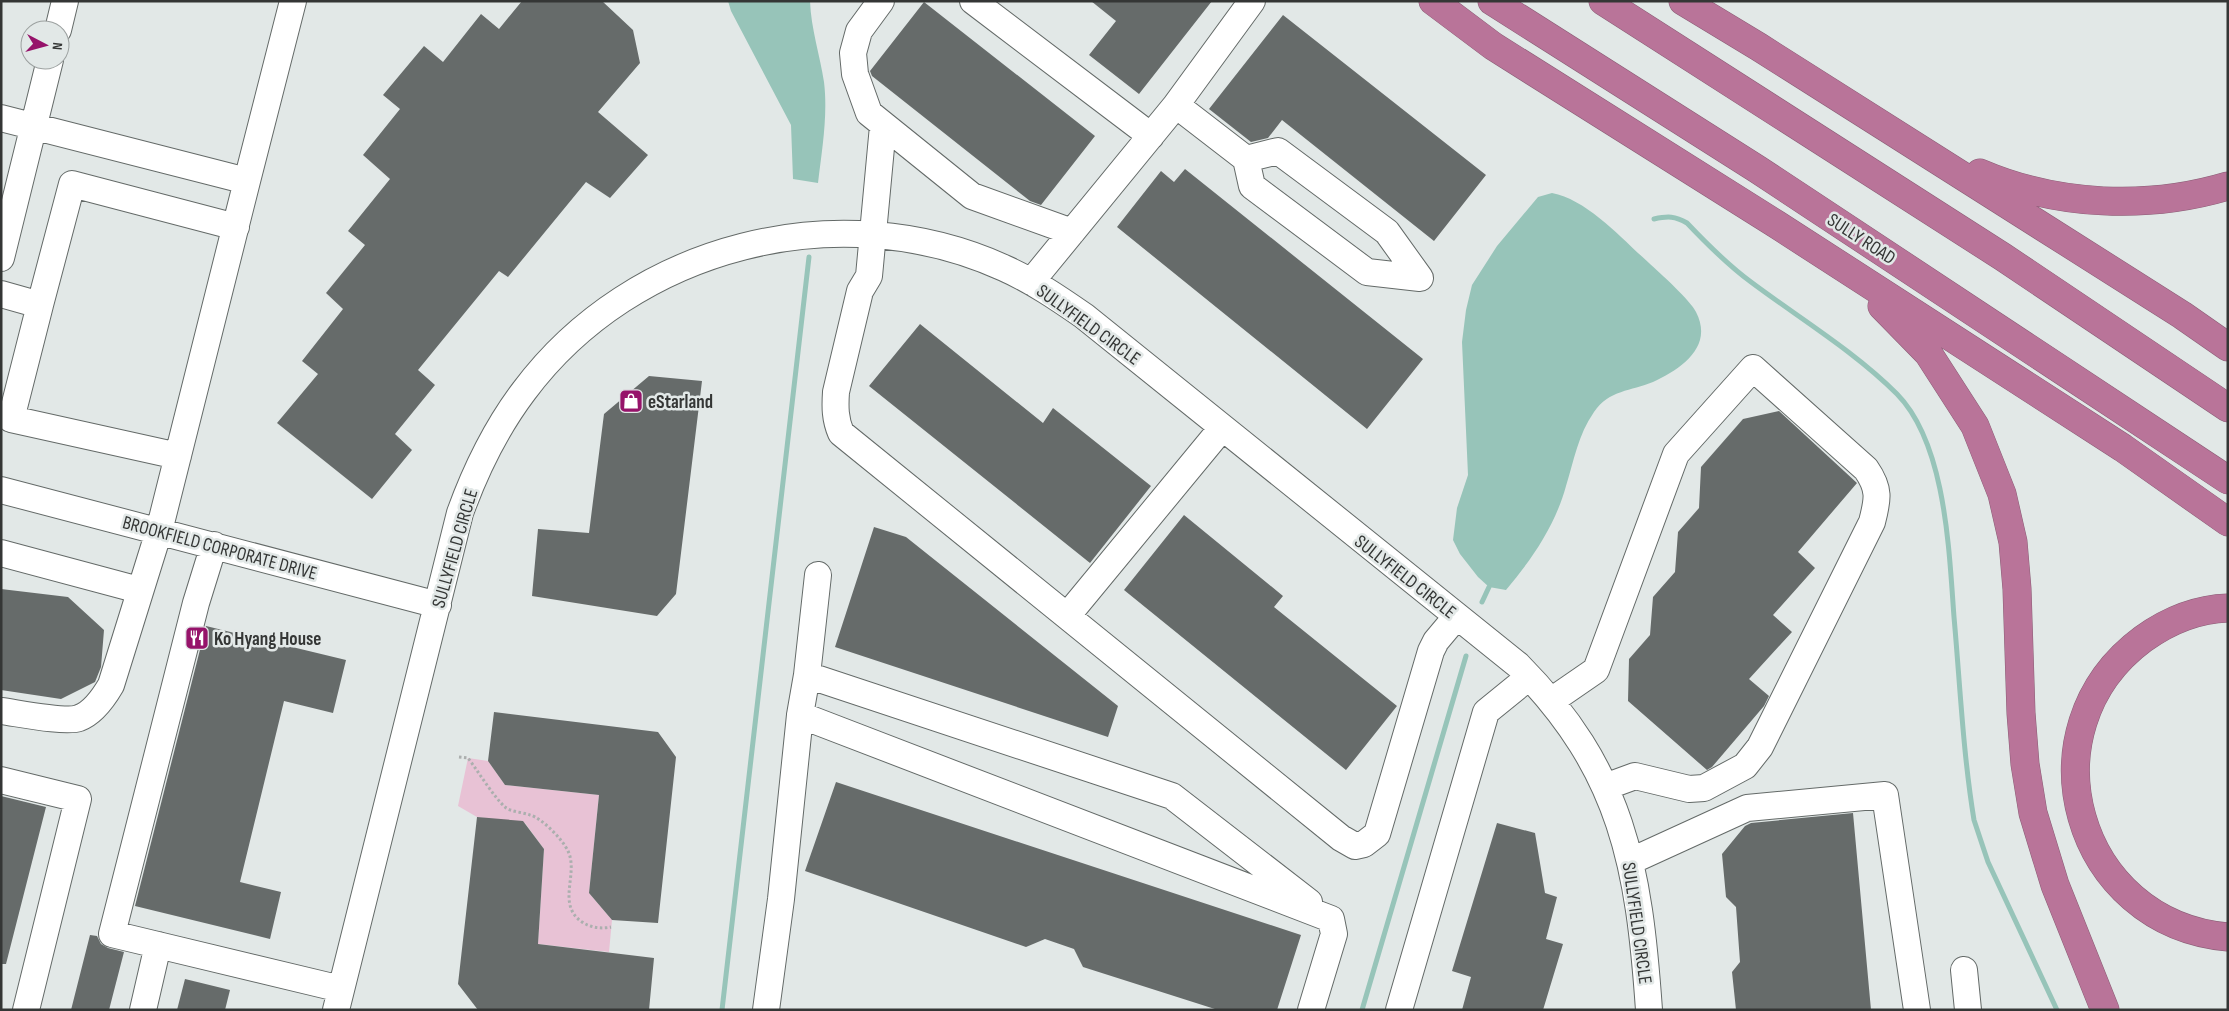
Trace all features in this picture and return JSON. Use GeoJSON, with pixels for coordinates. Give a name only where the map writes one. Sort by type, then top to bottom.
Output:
{"type":"FeatureCollection","features":[{"type":"Feature","properties":{"kind":"highway"},"geometry":{"type":"LineString","coordinates":[[1433,1],[1492,46],[1776,224],[2123,448],[2228,522]]}},
{"type":"Feature","properties":{"kind":"highway","name":"SULLY ROAD"},"geometry":{"type":"LineString","coordinates":[[1492,1],[1757,169],[1987,319],[2228,480]]}},
{"type":"Feature","properties":{"kind":"highway"},"geometry":{"type":"LineString","coordinates":[[1603,1],[2003,257],[2228,408]]}},
{"type":"Feature","properties":{"kind":"highway"},"geometry":{"type":"LineString","coordinates":[[1682,1],[1759,46],[2182,315],[2228,347]]}},
{"type":"Feature","properties":{"kind":"highway"},"geometry":{"type":"LineString","coordinates":[[1911,143],[2003,183],[2067,198],[2092,201],[2143,201],[2192,195],[2228,186]]}},
{"type":"Feature","properties":{"kind":"highway"},"geometry":{"type":"LineString","coordinates":[[1776,224],[1874,299],[1928,353],[1975,426],[1985,448],[2002,494],[2013,542],[2018,590],[2023,738],[2033,813],[2055,885],[2105,1010]]}},
{"type":"Feature","properties":{"kind":"highway"},"geometry":{"type":"LineString","coordinates":[[2228,608],[2204,611],[2177,619],[2151,633],[2129,649],[2110,669],[2084,716],[2077,741],[2074,767],[2076,793],[2081,818],[2102,864],[2116,883],[2153,913],[2174,924],[2196,932],[2228,937]]}},
{"type":"Feature","properties":{"kind":"street"},"geometry":{"type":"LineString","coordinates":[[60,20],[65,1]]}},
{"type":"Feature","properties":{"kind":"street"},"geometry":{"type":"LineString","coordinates":[[1,711],[68,719],[79,718],[92,710],[104,697],[111,685],[159,530],[293,1]]}},
{"type":"Feature","properties":{"kind":"street"},"geometry":{"type":"LineString","coordinates":[[881,1],[859,31],[853,53],[855,74],[869,113],[972,196],[1072,232]]}},
{"type":"Feature","properties":{"kind":"street"},"geometry":{"type":"LineString","coordinates":[[973,1],[1151,136]]}},
{"type":"Feature","properties":{"kind":"street"},"geometry":{"type":"LineString","coordinates":[[1031,282],[1176,105],[1252,1]]}},
{"type":"Feature","properties":{"kind":"street"},"geometry":{"type":"LineString","coordinates":[[1,258],[48,70]]}},
{"type":"Feature","properties":{"kind":"street"},"geometry":{"type":"LineString","coordinates":[[1176,105],[1246,159],[1252,186],[1367,272],[1420,278],[1387,232],[1278,151],[1246,159]]}},
{"type":"Feature","properties":{"kind":"street"},"geometry":{"type":"LineString","coordinates":[[1,118],[247,182]]}},
{"type":"Feature","properties":{"kind":"street"},"geometry":{"type":"LineString","coordinates":[[883,126],[869,276],[860,291],[836,392],[836,423],[841,433],[1341,838],[1355,846],[1364,844],[1377,834],[1431,651],[1436,641],[1457,616]]}},
{"type":"Feature","properties":{"kind":"street"},"geometry":{"type":"LineString","coordinates":[[178,456],[11,419],[72,184],[236,228]]}},
{"type":"Feature","properties":{"kind":"street","name":"SULLYFIELD CIRCLE"},"geometry":{"type":"LineString","coordinates":[[338,999],[460,513],[494,436],[531,382],[562,347],[606,310],[646,285],[708,256],[736,248],[795,236],[824,234],[874,236],[945,247],[1004,268],[1031,282],[1084,316],[1457,616],[1529,677],[1551,701],[1580,740],[1605,787],[1622,829],[1638,894],[1649,1010]]}},
{"type":"Feature","properties":{"kind":"street"},"geometry":{"type":"LineString","coordinates":[[1,294],[40,305]]}},
{"type":"Feature","properties":{"kind":"street"},"geometry":{"type":"LineString","coordinates":[[1551,701],[1596,670],[1676,454],[1753,368],[1866,469],[1877,490],[1878,500],[1872,522],[1760,747],[1753,757],[1745,766],[1704,788],[1688,789],[1634,776],[1605,787]]}},
{"type":"Feature","properties":{"kind":"street"},"geometry":{"type":"LineString","coordinates":[[1067,616],[1222,428]]}},
{"type":"Feature","properties":{"kind":"street","name":"BROOKFIELD CORPORATE DRIVE"},"geometry":{"type":"LineString","coordinates":[[1,490],[159,530],[438,605]]}},
{"type":"Feature","properties":{"kind":"street"},"geometry":{"type":"LineString","coordinates":[[214,545],[196,603],[112,934],[158,945],[338,999]]}},
{"type":"Feature","properties":{"kind":"street"},"geometry":{"type":"LineString","coordinates":[[1,554],[139,590]]}},
{"type":"Feature","properties":{"kind":"street"},"geometry":{"type":"LineString","coordinates":[[766,1010],[781,899],[800,715],[807,675],[818,575]]}},
{"type":"Feature","properties":{"kind":"street"},"geometry":{"type":"LineString","coordinates":[[807,675],[1172,796],[1331,919],[1334,934],[1311,1010]]}},
{"type":"Feature","properties":{"kind":"street"},"geometry":{"type":"LineString","coordinates":[[1399,1010],[1486,712],[1529,677]]}},
{"type":"Feature","properties":{"kind":"street"},"geometry":{"type":"LineString","coordinates":[[800,715],[1331,919]]}},
{"type":"Feature","properties":{"kind":"street"},"geometry":{"type":"LineString","coordinates":[[1,780],[78,799],[26,1010]]}},
{"type":"Feature","properties":{"kind":"street"},"geometry":{"type":"LineString","coordinates":[[1631,861],[1747,808],[1885,794],[1917,1010]]}},
{"type":"Feature","properties":{"kind":"street"},"geometry":{"type":"LineString","coordinates":[[143,1010],[158,945]]}},
{"type":"Feature","properties":{"kind":"street"},"geometry":{"type":"LineString","coordinates":[[1964,970],[1968,1010]]}},
{"type":"Feature","properties":{"kind":"path"},"geometry":{"type":"LineString","coordinates":[[459,757],[468,758],[505,807],[531,815],[548,826],[567,850],[570,859],[568,900],[572,913],[592,927],[612,927]]}},
{"type":"Feature","properties":{"kind":"shaded area"},"geometry":{"type":"Polygon","coordinates":[[[728,1],[810,1],[825,94],[824,132],[818,183],[793,179],[791,125],[731,11],[728,1]]]}},
{"type":"Feature","properties":{"kind":"shaded area"},"geometry":{"type":"Polygon","coordinates":[[[1552,193],[1565,197],[1591,212],[1616,232],[1667,280],[1693,307],[1700,325],[1701,336],[1698,346],[1684,363],[1653,382],[1613,395],[1606,399],[1594,412],[1580,439],[1556,515],[1534,554],[1506,590],[1489,587],[1478,577],[1460,554],[1453,540],[1457,508],[1468,475],[1462,342],[1466,310],[1472,285],[1497,246],[1538,197],[1552,193]]]}},
{"type":"Feature","properties":{"kind":"shaded area"},"geometry":{"type":"Polygon","coordinates":[[[468,758],[488,761],[505,785],[599,795],[589,893],[612,920],[609,952],[538,944],[544,849],[525,823],[477,817],[458,806],[468,758]]]}},
{"type":"Feature","properties":{"kind":"building"},"geometry":{"type":"Polygon","coordinates":[[[522,1],[602,1],[633,30],[640,63],[598,112],[648,155],[610,198],[586,182],[508,277],[499,271],[418,370],[435,385],[395,434],[412,450],[372,499],[277,423],[318,374],[302,361],[343,309],[326,293],[365,245],[348,231],[390,179],[363,155],[400,109],[383,95],[424,46],[443,62],[481,14],[499,29],[522,1]]]}},
{"type":"Feature","properties":{"kind":"building"},"geometry":{"type":"Polygon","coordinates":[[[1091,1],[1212,1],[1139,94],[1089,55],[1116,21],[1091,1]]]}},
{"type":"Feature","properties":{"kind":"building"},"geometry":{"type":"Polygon","coordinates":[[[924,2],[1095,136],[1041,205],[1030,201],[872,76],[870,71],[924,2]]]}},
{"type":"Feature","properties":{"kind":"building"},"geometry":{"type":"Polygon","coordinates":[[[1283,15],[1486,175],[1434,241],[1282,120],[1268,138],[1251,142],[1209,109],[1283,15]]]}},
{"type":"Feature","properties":{"kind":"building"},"geometry":{"type":"Polygon","coordinates":[[[1185,169],[1423,359],[1367,429],[1117,227],[1161,171],[1174,182],[1185,169]]]}},
{"type":"Feature","properties":{"kind":"building"},"geometry":{"type":"Polygon","coordinates":[[[920,324],[1043,423],[1053,408],[1151,486],[1090,563],[869,386],[920,324]]]}},
{"type":"Feature","properties":{"kind":"building"},"geometry":{"type":"Polygon","coordinates":[[[649,376],[702,381],[676,594],[657,616],[532,596],[538,529],[589,533],[604,414],[649,376]]]}},
{"type":"Feature","properties":{"kind":"building"},"geometry":{"type":"Polygon","coordinates":[[[1779,411],[1857,483],[1798,552],[1815,568],[1773,615],[1792,632],[1749,679],[1769,696],[1764,706],[1712,767],[1707,770],[1628,701],[1629,659],[1650,635],[1653,597],[1675,572],[1678,532],[1699,508],[1701,467],[1743,419],[1779,411]]]}},
{"type":"Feature","properties":{"kind":"building"},"geometry":{"type":"Polygon","coordinates":[[[1184,515],[1283,596],[1274,607],[1397,706],[1346,770],[1124,590],[1184,515]]]}},
{"type":"Feature","properties":{"kind":"building"},"geometry":{"type":"Polygon","coordinates":[[[874,527],[906,537],[1118,706],[1108,737],[835,647],[874,527]]]}},
{"type":"Feature","properties":{"kind":"building"},"geometry":{"type":"Polygon","coordinates":[[[1,589],[68,597],[104,630],[101,667],[95,682],[61,699],[1,690],[1,589]]]}},
{"type":"Feature","properties":{"kind":"building"},"geometry":{"type":"Polygon","coordinates":[[[206,626],[346,660],[333,713],[284,701],[240,882],[281,892],[270,939],[135,906],[206,626]]]}},
{"type":"Feature","properties":{"kind":"building"},"geometry":{"type":"Polygon","coordinates":[[[494,712],[658,732],[676,757],[658,923],[612,920],[589,893],[599,795],[505,785],[488,761],[494,712]]]}},
{"type":"Feature","properties":{"kind":"building"},"geometry":{"type":"Polygon","coordinates":[[[836,782],[1301,935],[1277,1010],[1218,1010],[1083,967],[1074,949],[1045,939],[1026,947],[805,871],[836,782]]]}},
{"type":"Feature","properties":{"kind":"building"},"geometry":{"type":"Polygon","coordinates":[[[1,796],[46,807],[6,964],[1,964],[1,796]]]}},
{"type":"Feature","properties":{"kind":"building"},"geometry":{"type":"Polygon","coordinates":[[[1853,813],[1871,1010],[1736,1010],[1732,972],[1740,962],[1736,907],[1726,897],[1722,854],[1745,826],[1751,823],[1853,813]]]}},
{"type":"Feature","properties":{"kind":"building"},"geometry":{"type":"Polygon","coordinates":[[[477,817],[523,821],[544,849],[538,944],[654,958],[649,1010],[478,1010],[458,984],[477,817]]]}},
{"type":"Feature","properties":{"kind":"building"},"geometry":{"type":"Polygon","coordinates":[[[1497,823],[1535,833],[1545,893],[1557,897],[1546,939],[1563,944],[1543,1010],[1462,1010],[1471,977],[1452,971],[1497,823]]]}},
{"type":"Feature","properties":{"kind":"building"},"geometry":{"type":"Polygon","coordinates":[[[90,935],[97,936],[101,944],[108,948],[124,952],[109,1010],[71,1010],[90,935]]]}},
{"type":"Feature","properties":{"kind":"building"},"geometry":{"type":"Polygon","coordinates":[[[185,979],[230,990],[225,1010],[177,1010],[185,979]]]}},
{"type":"Feature","properties":{"kind":"waterway"},"geometry":{"type":"LineString","coordinates":[[1654,219],[1671,217],[1687,223],[1743,276],[1863,363],[1897,394],[1913,415],[1926,441],[1935,469],[1947,531],[1964,744],[1974,820],[1988,862],[2057,1010]]}},
{"type":"Feature","properties":{"kind":"waterway"},"geometry":{"type":"LineString","coordinates":[[722,1010],[809,257]]}},
{"type":"Feature","properties":{"kind":"waterway"},"geometry":{"type":"LineString","coordinates":[[1482,602],[1489,587]]}},
{"type":"Feature","properties":{"kind":"waterway"},"geometry":{"type":"LineString","coordinates":[[1362,1010],[1466,656]]}},
{"type":"Feature","properties":{"kind":"place","name":"eStarland"},"geometry":{"type":"Point","coordinates":[631,401]}},
{"type":"Feature","properties":{"kind":"place","name":"Ko Hyang House"},"geometry":{"type":"Point","coordinates":[197,638]}}]}
